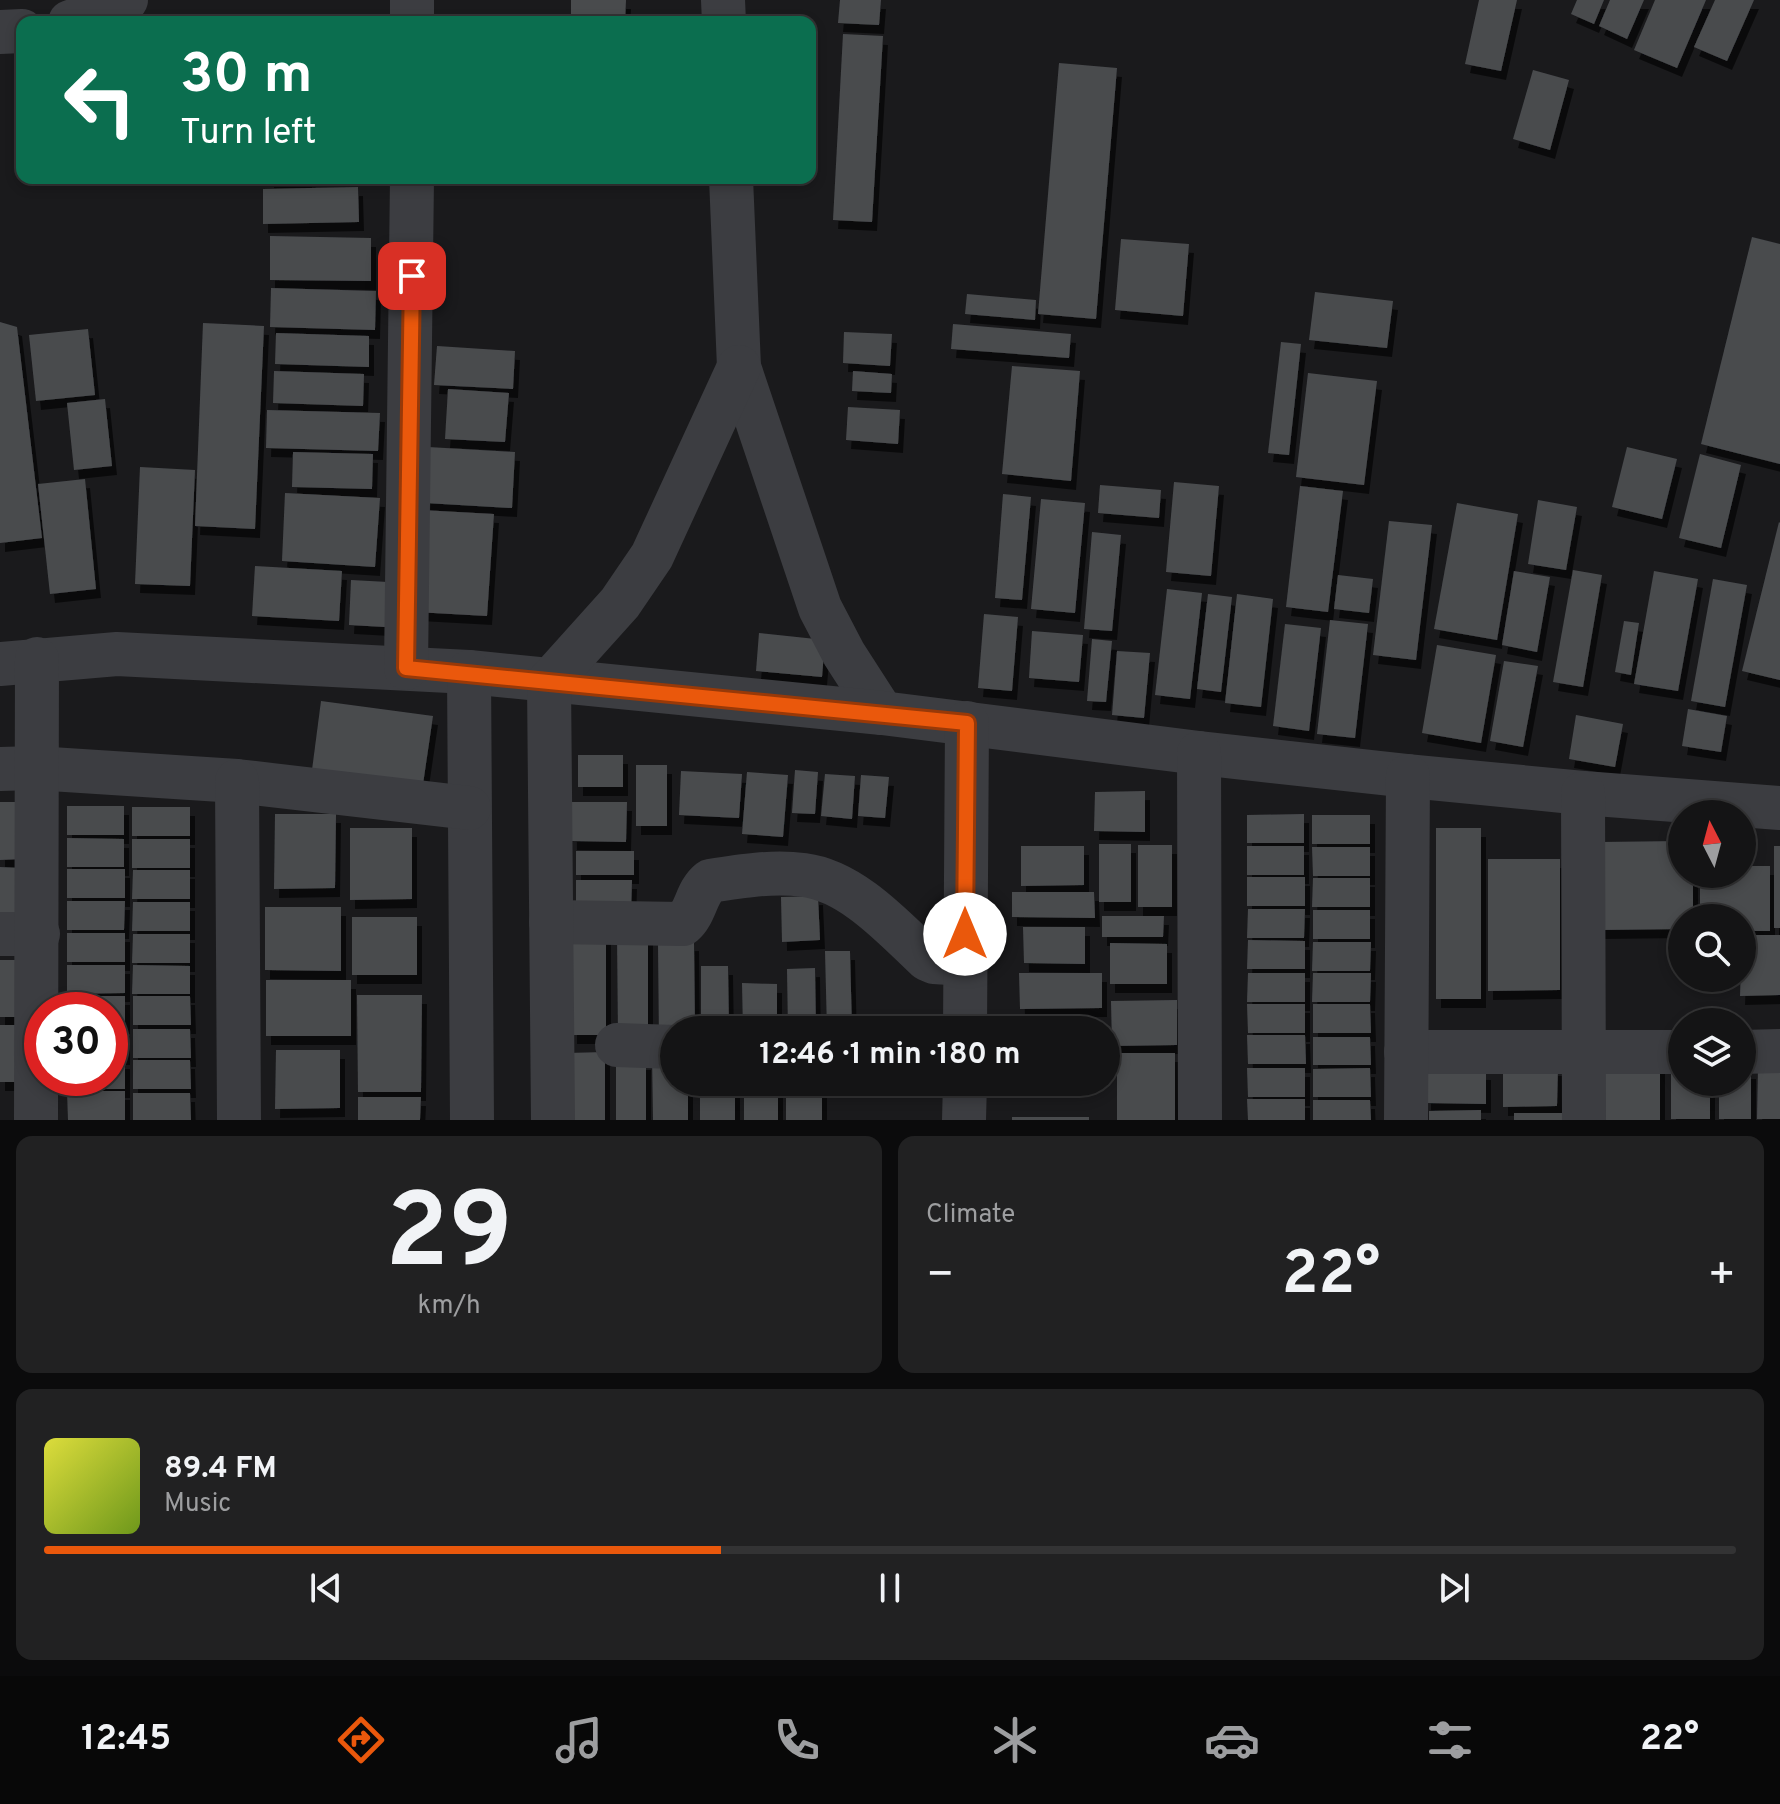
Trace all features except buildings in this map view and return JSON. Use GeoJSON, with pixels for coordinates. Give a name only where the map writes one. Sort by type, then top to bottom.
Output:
{"type":"FeatureCollection","features":[{"type":"Feature","properties":{"kind":"street"},"geometry":{"type":"LineString","coordinates":[[87,16],[126,0]]}},
{"type":"Feature","properties":{"kind":"street"},"geometry":{"type":"LineString","coordinates":[[406,668],[412,184]]}},
{"type":"Feature","properties":{"kind":"street"},"geometry":{"type":"LineString","coordinates":[[731,184],[739,367],[820,608],[844,654],[882,713]]}},
{"type":"Feature","properties":{"kind":"street"},"geometry":{"type":"LineString","coordinates":[[553,1120],[549,682],[620,603],[652,556],[739,367]]}},
{"type":"Feature","properties":{"kind":"street"},"geometry":{"type":"LineString","coordinates":[[24,1112],[19,934],[18,661],[117,654],[469,672],[882,713],[1408,776],[1780,808]]}},
{"type":"Feature","properties":{"kind":"street"},"geometry":{"type":"LineString","coordinates":[[469,672],[472,1120]]}},
{"type":"Feature","properties":{"kind":"street"},"geometry":{"type":"LineString","coordinates":[[965,1016],[967,723]]}},
{"type":"Feature","properties":{"kind":"street"},"geometry":{"type":"LineString","coordinates":[[1199,753],[1200,1120]]}},
{"type":"Feature","properties":{"kind":"street"},"geometry":{"type":"LineString","coordinates":[[18,768],[237,781],[469,808]]}},
{"type":"Feature","properties":{"kind":"street"},"geometry":{"type":"LineString","coordinates":[[1406,1120],[1408,776]]}},
{"type":"Feature","properties":{"kind":"street"},"geometry":{"type":"LineString","coordinates":[[237,781],[239,1120]]}},
{"type":"Feature","properties":{"kind":"street"},"geometry":{"type":"LineString","coordinates":[[1583,793],[1584,1120]]}},
{"type":"Feature","properties":{"kind":"street"},"geometry":{"type":"LineString","coordinates":[[551,922],[683,924],[689,919],[700,892],[710,881],[763,873],[807,875],[840,888],[865,905],[927,959],[965,964]]}},
{"type":"Feature","properties":{"kind":"street"},"geometry":{"type":"LineString","coordinates":[[617,1045],[660,1047]]}},
{"type":"Feature","properties":{"kind":"street"},"geometry":{"type":"LineString","coordinates":[[1756,1052],[1780,1051]]}},
{"type":"Feature","properties":{"kind":"street"},"geometry":{"type":"LineString","coordinates":[[1406,1052],[1668,1052]]}},
{"type":"Feature","properties":{"kind":"street"},"geometry":{"type":"LineString","coordinates":[[964,1120],[965,1096]]}},
{"type":"Feature","properties":{"kind":"route"},"geometry":{"type":"LineString","coordinates":[[412,276],[406,668],[967,723],[965,934]]}}]}
